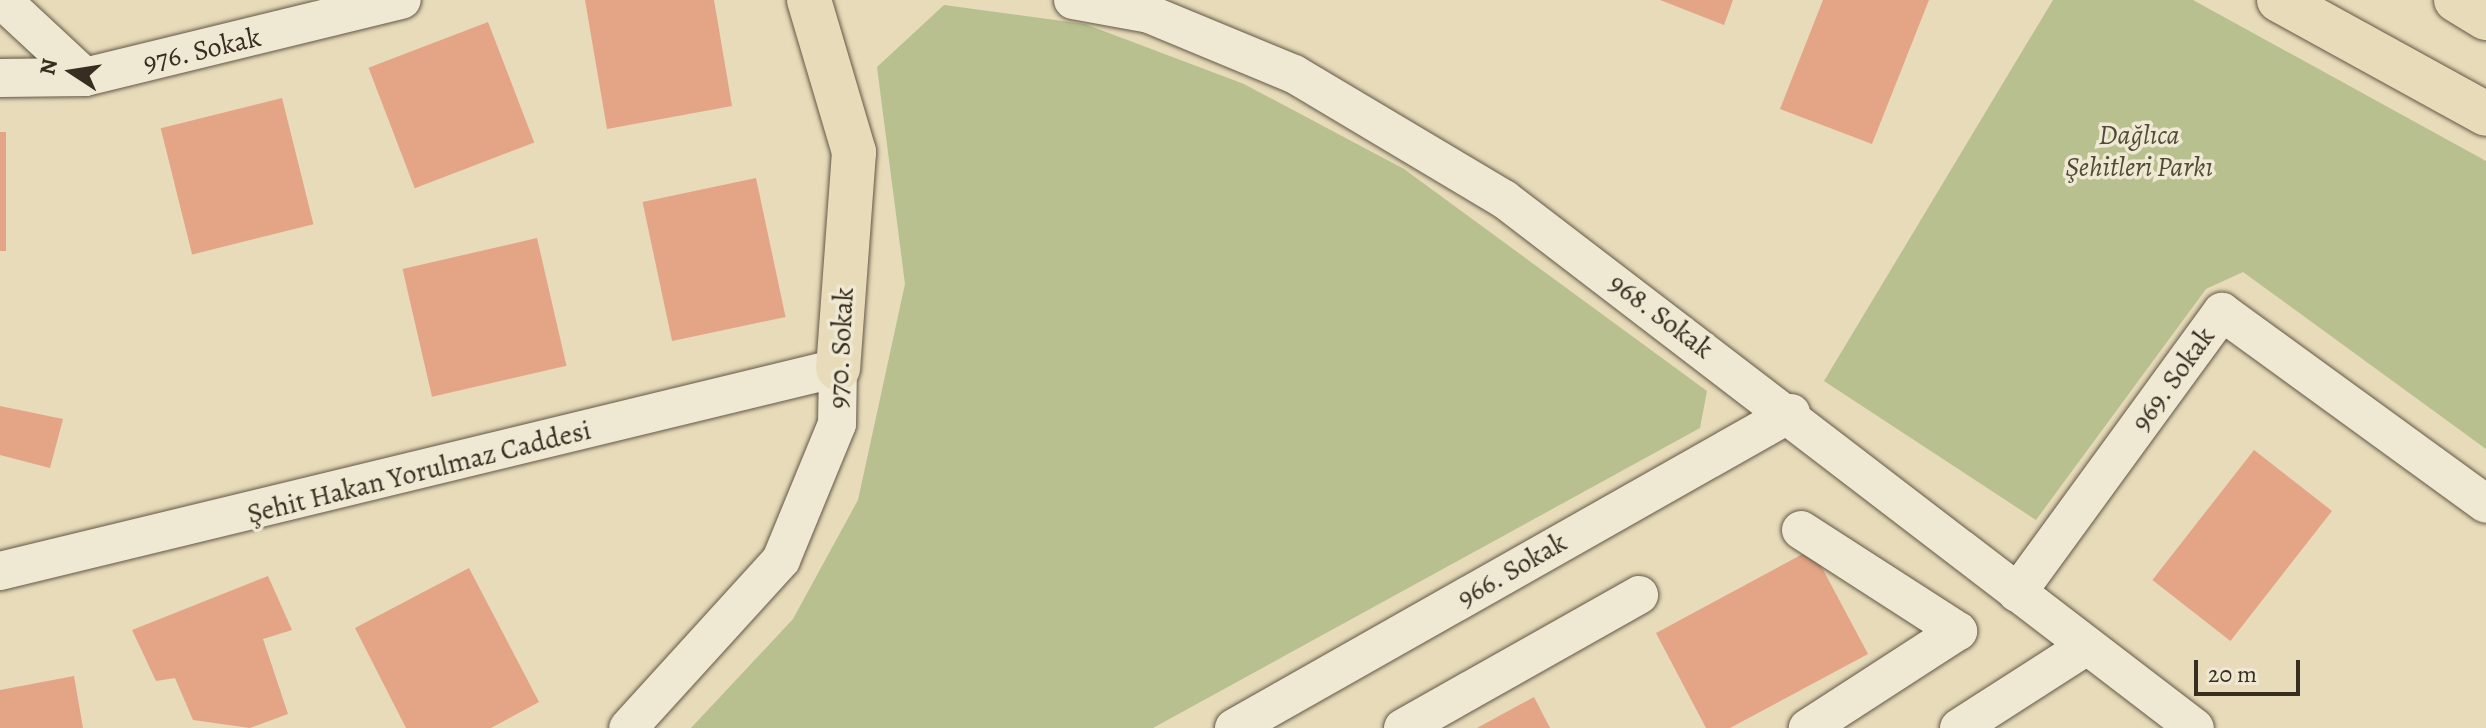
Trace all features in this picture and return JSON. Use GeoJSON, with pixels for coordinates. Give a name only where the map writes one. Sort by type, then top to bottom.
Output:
{"type":"FeatureCollection","features":[{"type":"Feature","properties":{"kind":"main road","name":"970. Sokak"},"geometry":{"type":"LineString","coordinates":[[809,0],[854,152],[838,368]]}},
{"type":"Feature","properties":{"kind":"main road"},"geometry":{"type":"LineString","coordinates":[[2279,0],[2486,114]]}},
{"type":"Feature","properties":{"kind":"street"},"geometry":{"type":"LineString","coordinates":[[2,0],[85,77]]}},
{"type":"Feature","properties":{"kind":"street","name":"976. Sokak"},"geometry":{"type":"LineString","coordinates":[[0,78],[85,77],[402,0]]}},
{"type":"Feature","properties":{"kind":"street","name":"968. Sokak"},"geometry":{"type":"LineString","coordinates":[[1073,0],[1149,14],[1294,74],[1504,199],[1791,413],[2085,647],[2195,728]]}},
{"type":"Feature","properties":{"kind":"street","name":"969. Sokak"},"geometry":{"type":"LineString","coordinates":[[2017,593],[2222,312],[2486,504]]}},
{"type":"Feature","properties":{"kind":"street","name":"Şehit Hakan Yorulmaz Caddesi"},"geometry":{"type":"LineString","coordinates":[[0,571],[838,368]]}},
{"type":"Feature","properties":{"kind":"street","name":"970. Sokak"},"geometry":{"type":"LineString","coordinates":[[628,728],[781,560],[837,424],[838,368]]}},
{"type":"Feature","properties":{"kind":"street","name":"966. Sokak"},"geometry":{"type":"LineString","coordinates":[[1234,728],[1791,413]]}},
{"type":"Feature","properties":{"kind":"street"},"geometry":{"type":"LineString","coordinates":[[1801,530],[1958,631],[1808,728]]}},
{"type":"Feature","properties":{"kind":"street"},"geometry":{"type":"LineString","coordinates":[[1403,728],[1639,595]]}},
{"type":"Feature","properties":{"kind":"street"},"geometry":{"type":"LineString","coordinates":[[1959,728],[2085,647]]}},
{"type":"Feature","properties":{"kind":"green space","name":"Dağlıca Şehitleri Parkı"},"geometry":{"type":"Polygon","coordinates":[[[2053,0],[2193,0],[2486,161],[2486,449],[2243,272],[2206,289],[2036,520],[1824,381],[2053,0]]]}},
{"type":"Feature","properties":{"kind":"green space"},"geometry":{"type":"Polygon","coordinates":[[[944,5],[1085,24],[1244,84],[1404,169],[1707,391],[1700,428],[1153,728],[691,728],[793,619],[858,500],[905,284],[877,67],[944,5]]]}},
{"type":"Feature","properties":{"kind":"building"},"geometry":{"type":"Polygon","coordinates":[[[585,0],[714,0],[732,106],[607,129],[585,0]]]}},
{"type":"Feature","properties":{"kind":"building"},"geometry":{"type":"Polygon","coordinates":[[[1660,0],[1733,0],[1724,25],[1660,0]]]}},
{"type":"Feature","properties":{"kind":"building"},"geometry":{"type":"Polygon","coordinates":[[[1823,0],[1929,0],[1872,144],[1780,109],[1823,0]]]}},
{"type":"Feature","properties":{"kind":"building"},"geometry":{"type":"Polygon","coordinates":[[[488,22],[534,142],[415,188],[369,68],[488,22]]]}},
{"type":"Feature","properties":{"kind":"building"},"geometry":{"type":"Polygon","coordinates":[[[282,98],[313,224],[192,254],[161,128],[282,98]]]}},
{"type":"Feature","properties":{"kind":"building"},"geometry":{"type":"Polygon","coordinates":[[[0,132],[6,132],[6,251],[0,251],[0,132]]]}},
{"type":"Feature","properties":{"kind":"building"},"geometry":{"type":"Polygon","coordinates":[[[756,178],[786,317],[672,341],[643,202],[756,178]]]}},
{"type":"Feature","properties":{"kind":"building"},"geometry":{"type":"Polygon","coordinates":[[[537,238],[566,366],[432,397],[403,269],[537,238]]]}},
{"type":"Feature","properties":{"kind":"building"},"geometry":{"type":"Polygon","coordinates":[[[0,406],[63,419],[50,468],[0,455],[0,406]]]}},
{"type":"Feature","properties":{"kind":"building"},"geometry":{"type":"Polygon","coordinates":[[[2254,450],[2332,511],[2230,641],[2152,580],[2254,450]]]}},
{"type":"Feature","properties":{"kind":"building"},"geometry":{"type":"Polygon","coordinates":[[[1812,549],[1868,654],[1730,728],[1706,728],[1656,633],[1812,549]]]}},
{"type":"Feature","properties":{"kind":"building"},"geometry":{"type":"Polygon","coordinates":[[[469,568],[539,702],[491,728],[406,728],[355,628],[469,568]]]}},
{"type":"Feature","properties":{"kind":"building"},"geometry":{"type":"Polygon","coordinates":[[[268,576],[292,630],[263,639],[288,714],[250,728],[193,720],[175,678],[156,681],[132,630],[268,576]]]}},
{"type":"Feature","properties":{"kind":"building"},"geometry":{"type":"Polygon","coordinates":[[[74,676],[83,728],[0,728],[0,690],[74,676]]]}},
{"type":"Feature","properties":{"kind":"building"},"geometry":{"type":"Polygon","coordinates":[[[1534,697],[1550,728],[1477,728],[1534,697]]]}}]}
